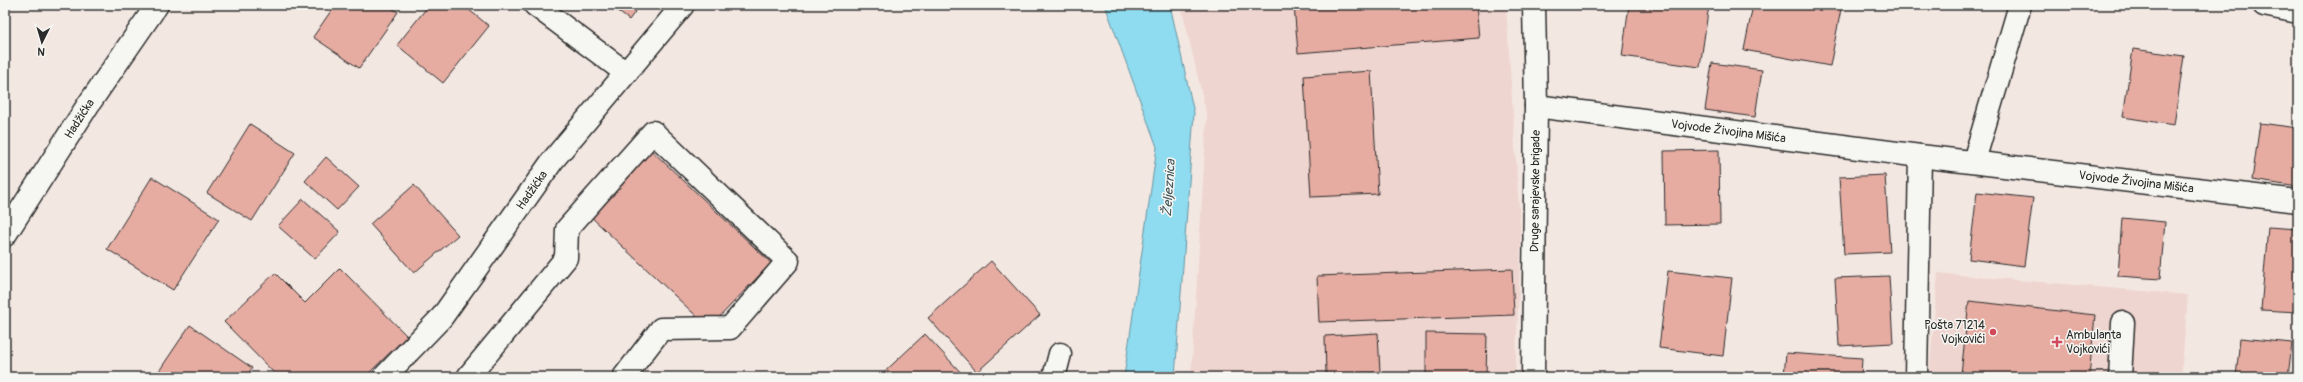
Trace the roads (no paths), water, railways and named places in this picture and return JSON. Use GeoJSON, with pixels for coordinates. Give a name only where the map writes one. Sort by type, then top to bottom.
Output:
{"type":"FeatureCollection","features":[{"type":"Feature","properties":{"kind":"street","name":"Hadžićka"},"geometry":{"type":"LineString","coordinates":[[5,235],[88,105],[157,5]]}},
{"type":"Feature","properties":{"kind":"street"},"geometry":{"type":"LineString","coordinates":[[535,5],[626,73]]}},
{"type":"Feature","properties":{"kind":"street","name":"Hadžićka"},"geometry":{"type":"LineString","coordinates":[[384,377],[442,317],[553,160],[683,5]]}},
{"type":"Feature","properties":{"kind":"street","name":"Druge sarajevske brigade"},"geometry":{"type":"LineString","coordinates":[[1533,377],[1536,106],[1534,5]]}},
{"type":"Feature","properties":{"kind":"street"},"geometry":{"type":"LineString","coordinates":[[1974,162],[2020,5]]}},
{"type":"Feature","properties":{"kind":"street"},"geometry":{"type":"LineString","coordinates":[[2264,5],[2298,12]]}},
{"type":"Feature","properties":{"kind":"street","name":"Vojvode Živojina Mišića"},"geometry":{"type":"LineString","coordinates":[[1536,106],[1920,156],[2298,201]]}},
{"type":"Feature","properties":{"kind":"street"},"geometry":{"type":"LineString","coordinates":[[468,377],[566,258],[567,229],[653,132],[788,261],[730,328],[661,329],[624,377]]}},
{"type":"Feature","properties":{"kind":"street"},"geometry":{"type":"LineString","coordinates":[[1916,377],[1920,156]]}},
{"type":"Feature","properties":{"kind":"street"},"geometry":{"type":"LineString","coordinates":[[2120,377],[2123,323]]}},
{"type":"Feature","properties":{"kind":"street"},"geometry":{"type":"LineString","coordinates":[[1054,377],[1060,354]]}},
{"type":"Feature","properties":{"kind":"water","name":"Željeznica"},"geometry":{"type":"Polygon","coordinates":[[[1105,5],[1170,5],[1194,113],[1175,377],[1124,377],[1157,147],[1105,5]]]}},
{"type":"Feature","properties":{"kind":"place","name":"Pošta 71214 Vojkovići"},"geometry":{"type":"Point","coordinates":[1993,332]}},
{"type":"Feature","properties":{"kind":"place","name":"Ambulanta Vojkovići"},"geometry":{"type":"Point","coordinates":[2057,342]}}]}
